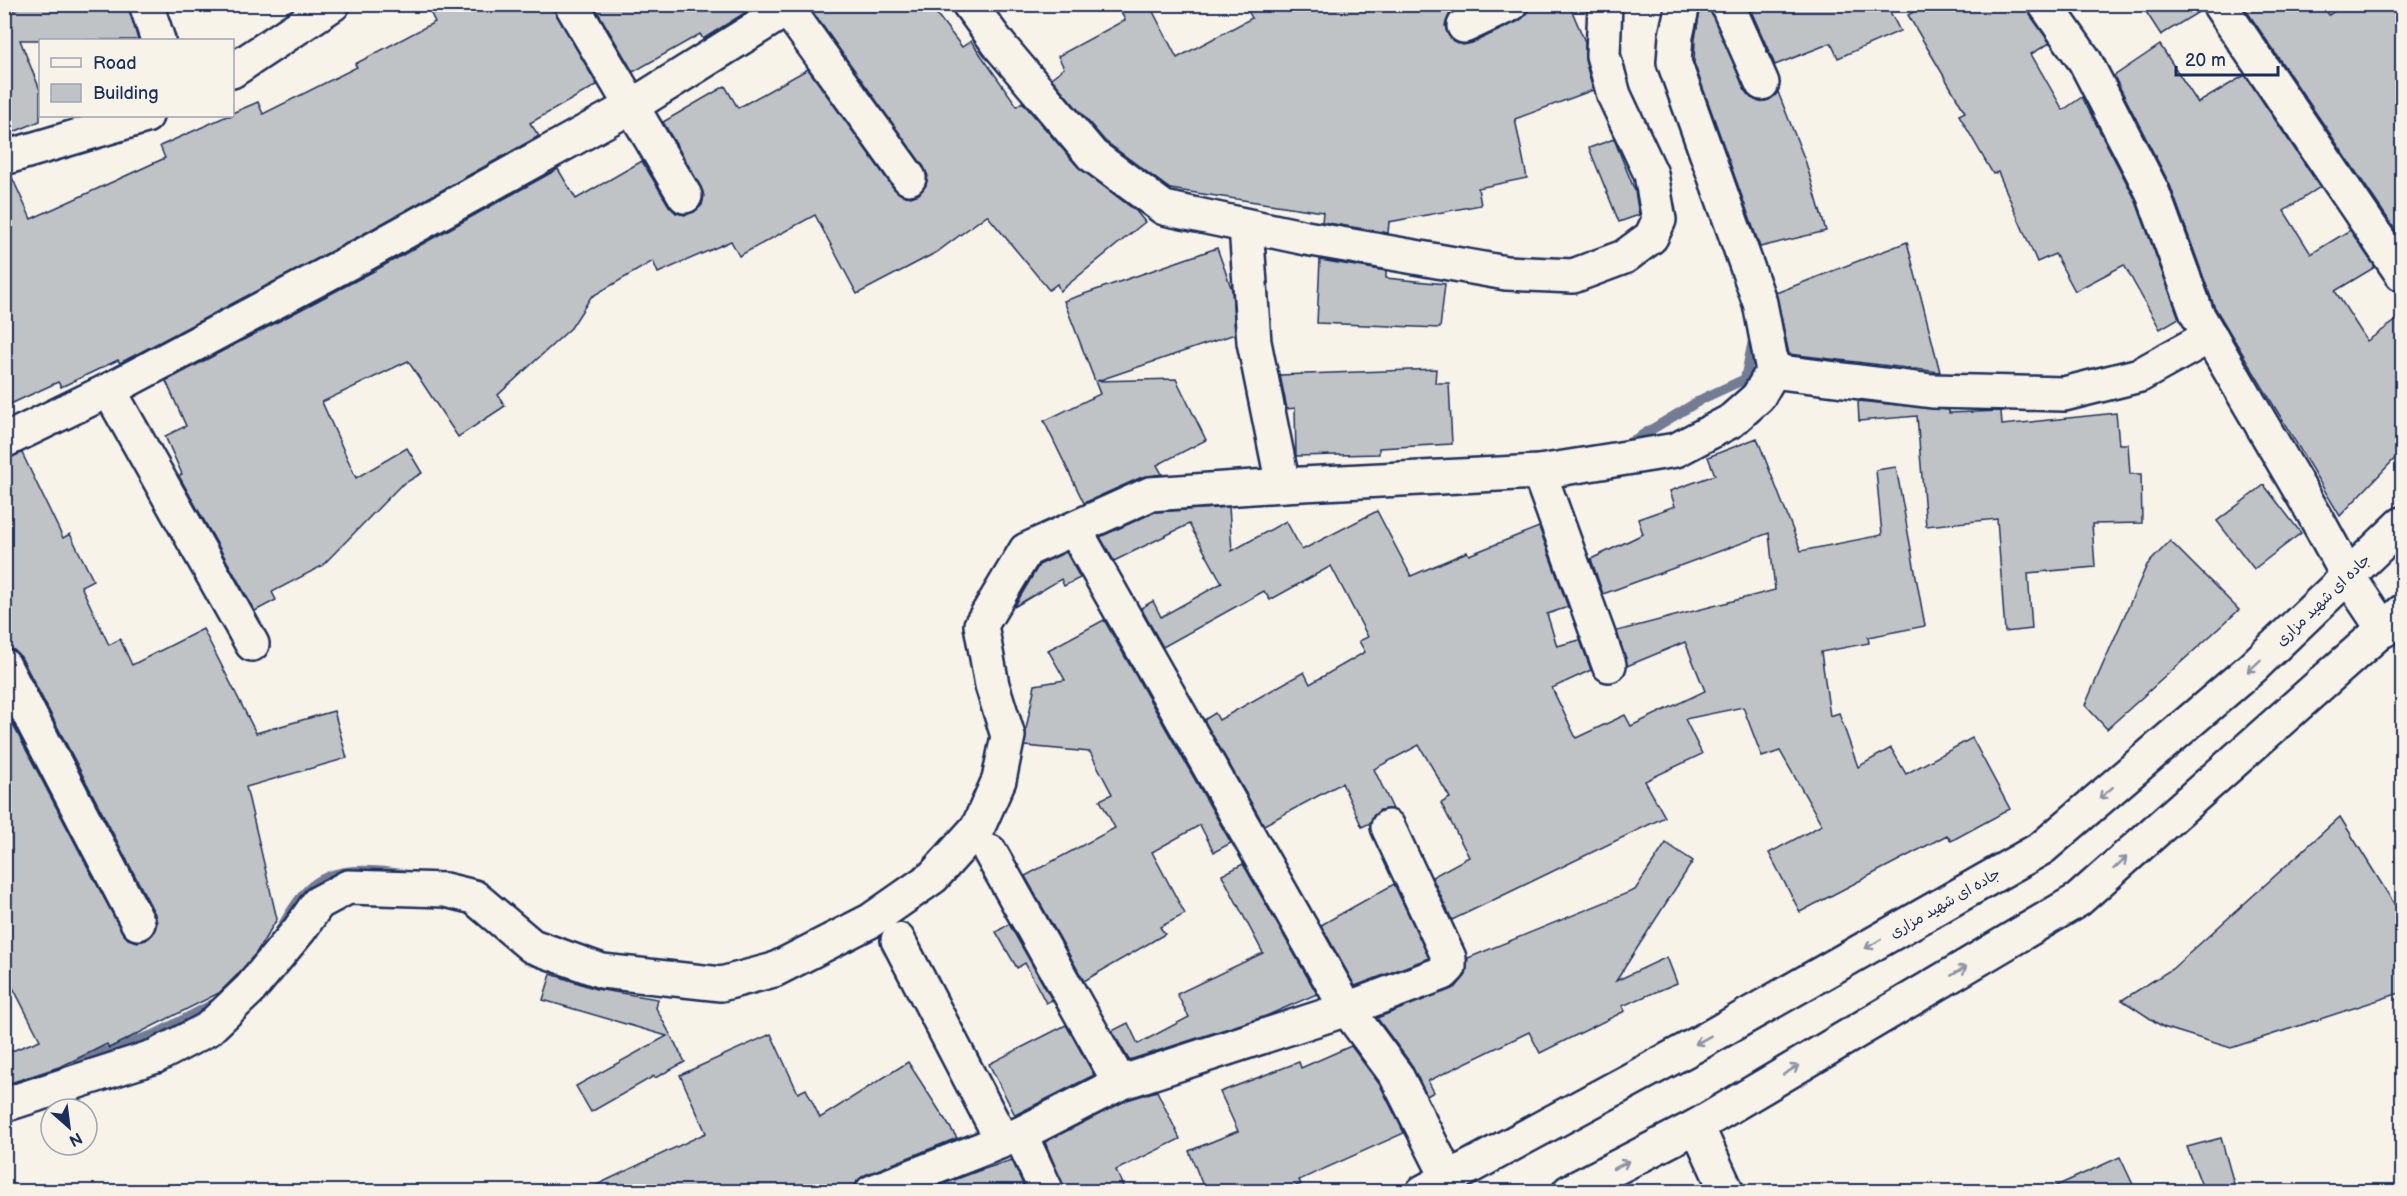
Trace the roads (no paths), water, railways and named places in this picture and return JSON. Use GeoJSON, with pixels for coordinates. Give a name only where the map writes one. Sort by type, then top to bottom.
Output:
{"type":"FeatureCollection","features":[{"type":"Feature","properties":{"kind":"street"},"geometry":{"type":"LineString","coordinates":[[146,4],[158,39]]}},
{"type":"Feature","properties":{"kind":"street"},"geometry":{"type":"LineString","coordinates":[[234,70],[333,4]]}},
{"type":"Feature","properties":{"kind":"street"},"geometry":{"type":"LineString","coordinates":[[571,4],[685,196]]}},
{"type":"Feature","properties":{"kind":"street"},"geometry":{"type":"LineString","coordinates":[[969,4],[1000,46],[1092,155],[1164,208],[1246,226],[1506,273],[1573,276],[1624,257],[1651,237],[1659,220],[1651,174],[1614,95],[1603,55],[1605,4]]}},
{"type":"Feature","properties":{"kind":"street"},"geometry":{"type":"LineString","coordinates":[[1464,26],[1511,4]]}},
{"type":"Feature","properties":{"kind":"street"},"geometry":{"type":"LineString","coordinates":[[4,1105],[156,1056],[208,1029],[250,989],[300,929],[318,903],[348,887],[445,890],[474,897],[532,946],[602,971],[721,984],[774,970],[870,921],[933,877],[978,827],[999,780],[1008,736],[992,686],[981,625],[1026,550],[1075,530],[1150,494],[1539,472],[1676,450],[1731,421],[1758,397],[1773,370],[1760,303],[1674,62],[1676,36],[1683,4]]}},
{"type":"Feature","properties":{"kind":"street"},"geometry":{"type":"LineString","coordinates":[[1727,4],[1762,83]]}},
{"type":"Feature","properties":{"kind":"street"},"geometry":{"type":"LineString","coordinates":[[1569,1191],[1697,1126],[2078,900],[2393,621],[2348,576],[2197,314],[2152,191],[2085,61],[2045,4]]}},
{"type":"Feature","properties":{"kind":"street"},"geometry":{"type":"LineString","coordinates":[[2219,4],[2403,274]]}},
{"type":"Feature","properties":{"kind":"street"},"geometry":{"type":"LineString","coordinates":[[4,441],[110,390],[365,254],[632,106],[786,7],[909,178]]}},
{"type":"Feature","properties":{"kind":"street"},"geometry":{"type":"LineString","coordinates":[[4,158],[143,117]]}},
{"type":"Feature","properties":{"kind":"street"},"geometry":{"type":"LineString","coordinates":[[1246,226],[1254,342],[1282,485]]}},
{"type":"Feature","properties":{"kind":"street"},"geometry":{"type":"LineString","coordinates":[[1773,370],[1932,391],[2064,394],[2140,375],[2210,336]]}},
{"type":"Feature","properties":{"kind":"street"},"geometry":{"type":"LineString","coordinates":[[110,390],[252,644]]}},
{"type":"Feature","properties":{"kind":"street"},"geometry":{"type":"LineString","coordinates":[[1539,472],[1609,665]]}},
{"type":"Feature","properties":{"kind":"street","name":"جاده ای شهید مزاری"},"geometry":{"type":"LineString","coordinates":[[1436,1185],[1701,1042],[2042,848],[2252,668],[2403,524]]}},
{"type":"Feature","properties":{"kind":"street"},"geometry":{"type":"LineString","coordinates":[[1075,530],[1347,1009],[1396,1075],[1436,1185]]}},
{"type":"Feature","properties":{"kind":"street"},"geometry":{"type":"LineString","coordinates":[[4,666],[138,923]]}},
{"type":"Feature","properties":{"kind":"street"},"geometry":{"type":"LineString","coordinates":[[872,1191],[1011,1137],[1120,1083],[1347,1009],[1443,973],[1449,967],[1449,958],[1388,827]]}},
{"type":"Feature","properties":{"kind":"street"},"geometry":{"type":"LineString","coordinates":[[990,852],[1120,1083]]}},
{"type":"Feature","properties":{"kind":"street"},"geometry":{"type":"LineString","coordinates":[[898,940],[1011,1137],[1047,1191]]}},
{"type":"Feature","properties":{"kind":"street"},"geometry":{"type":"LineString","coordinates":[[1697,1126],[1727,1191]]}},
{"type":"Feature","properties":{"kind":"waterway"},"geometry":{"type":"LineString","coordinates":[[1624,446],[1704,398],[1745,379],[1754,336]]}},
{"type":"Feature","properties":{"kind":"waterway"},"geometry":{"type":"LineString","coordinates":[[280,930],[303,895],[324,878],[349,871],[403,874]]}},
{"type":"Feature","properties":{"kind":"waterway"},"geometry":{"type":"LineString","coordinates":[[4,1086],[156,1034],[221,1000]]}}]}
